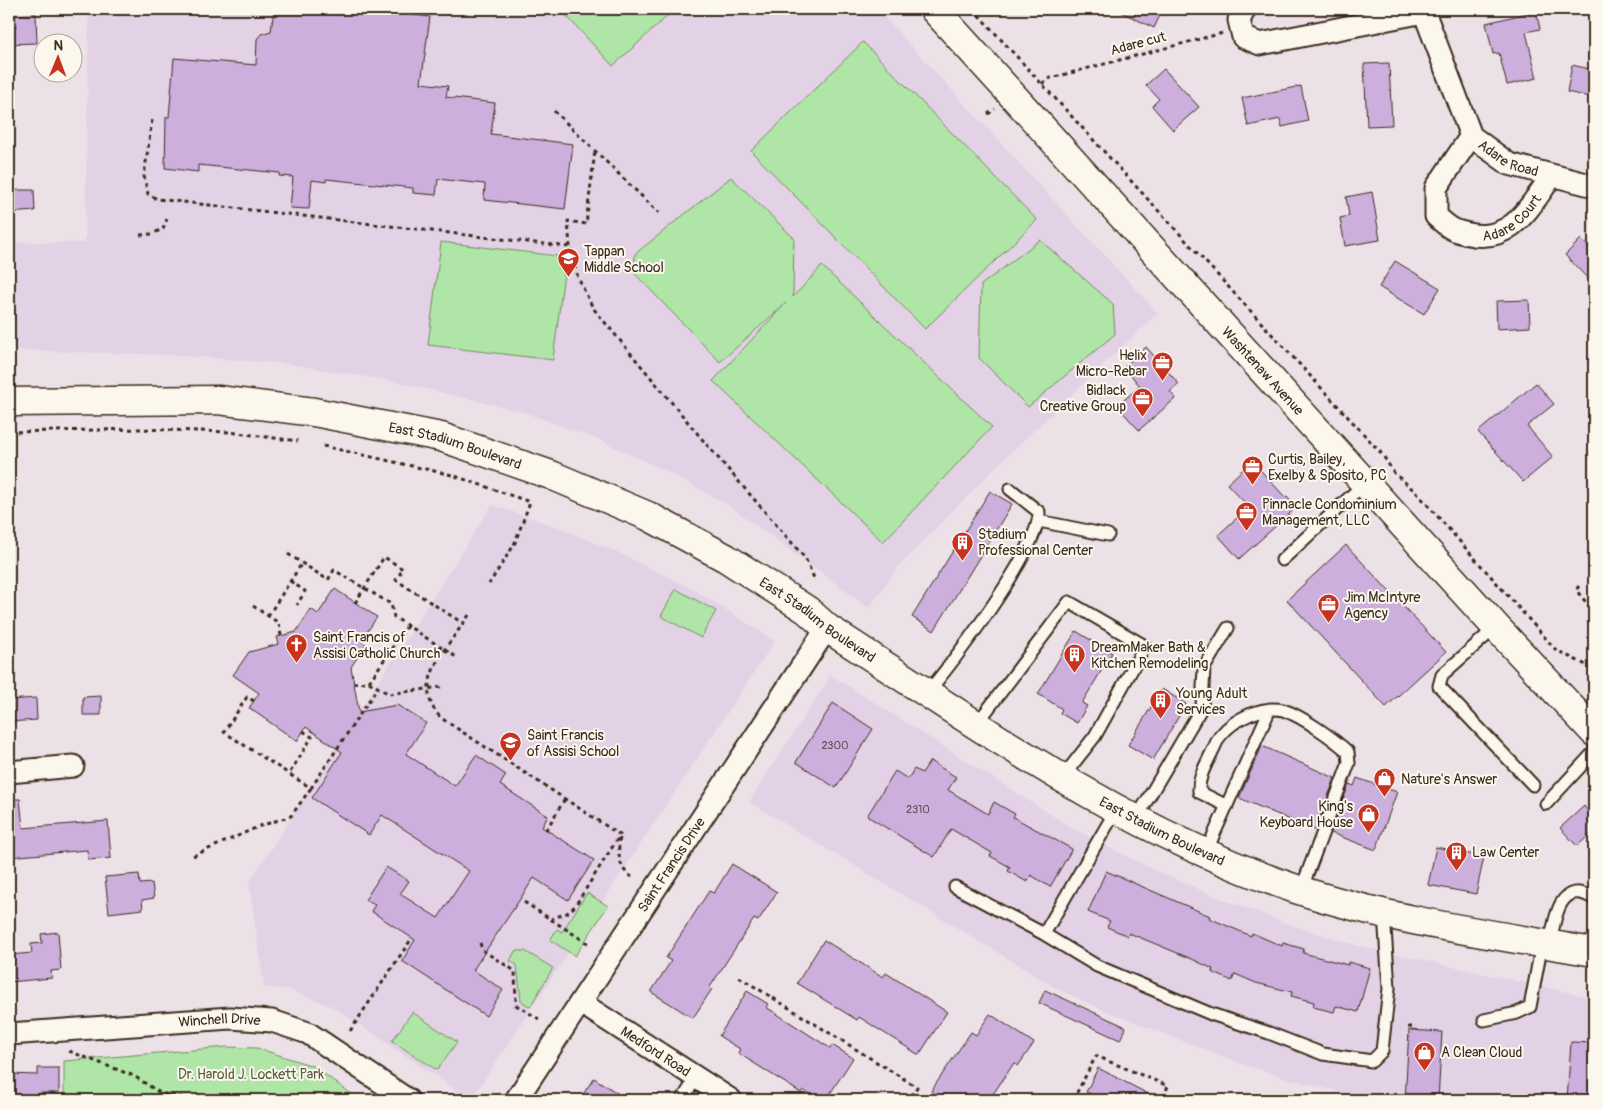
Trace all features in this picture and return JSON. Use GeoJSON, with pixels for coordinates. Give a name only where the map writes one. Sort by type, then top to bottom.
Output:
{"type":"FeatureCollection","features":[{"type":"Feature","properties":{"kind":"main road","name":"Washtenaw Avenue"},"geometry":{"type":"LineString","coordinates":[[934,9],[1496,627],[1594,732]]}},
{"type":"Feature","properties":{"kind":"main road","name":"East Stadium Boulevard"},"geometry":{"type":"LineString","coordinates":[[9,402],[218,400],[314,412],[441,437],[551,475],[648,516],[726,558],[807,610],[827,628],[926,694],[1062,778],[1126,815],[1206,852],[1301,890],[1384,912],[1594,952]]}},
{"type":"Feature","properties":{"kind":"street"},"geometry":{"type":"LineString","coordinates":[[1245,9],[1239,20],[1243,37],[1260,44],[1424,10]]}},
{"type":"Feature","properties":{"kind":"street","name":"Adare Road"},"geometry":{"type":"LineString","coordinates":[[1424,10],[1471,136],[1509,164],[1594,186]]}},
{"type":"Feature","properties":{"kind":"street","name":"Adare Court"},"geometry":{"type":"LineString","coordinates":[[1471,136],[1436,188],[1436,216],[1451,230],[1479,237],[1498,235],[1516,224],[1552,176]]}},
{"type":"Feature","properties":{"kind":"street","name":"Saint Francis Drive"},"geometry":{"type":"LineString","coordinates":[[516,1100],[827,628]]}},
{"type":"Feature","properties":{"kind":"street"},"geometry":{"type":"LineString","coordinates":[[9,772],[73,766]]}},
{"type":"Feature","properties":{"kind":"street","name":"Medford Road"},"geometry":{"type":"LineString","coordinates":[[581,1003],[730,1100]]}},
{"type":"Feature","properties":{"kind":"street","name":"Winchell Drive"},"geometry":{"type":"LineString","coordinates":[[9,1034],[230,1018],[272,1021],[308,1033],[408,1100]]}},
{"type":"Feature","properties":{"kind":"lane"},"geometry":{"type":"LineString","coordinates":[[1282,560],[1365,483]]}},
{"type":"Feature","properties":{"kind":"lane"},"geometry":{"type":"LineString","coordinates":[[926,694],[961,652],[1031,543],[1039,521],[1039,512],[1010,489]]}},
{"type":"Feature","properties":{"kind":"lane"},"geometry":{"type":"LineString","coordinates":[[1039,521],[1108,534]]}},
{"type":"Feature","properties":{"kind":"lane"},"geometry":{"type":"LineString","coordinates":[[976,725],[1069,602],[1145,646],[1095,736],[1062,778]]}},
{"type":"Feature","properties":{"kind":"lane"},"geometry":{"type":"LineString","coordinates":[[1496,627],[1442,675],[1439,686],[1533,785]]}},
{"type":"Feature","properties":{"kind":"lane"},"geometry":{"type":"LineString","coordinates":[[1044,934],[1202,707],[1204,668],[1228,628]]}},
{"type":"Feature","properties":{"kind":"lane"},"geometry":{"type":"LineString","coordinates":[[1206,852],[1270,709]]}},
{"type":"Feature","properties":{"kind":"lane"},"geometry":{"type":"LineString","coordinates":[[1227,806],[1199,792],[1198,782],[1220,735],[1232,725],[1248,716],[1270,709],[1293,714],[1348,752],[1348,763],[1301,890]]}},
{"type":"Feature","properties":{"kind":"lane"},"geometry":{"type":"LineString","coordinates":[[1546,804],[1594,752]]}},
{"type":"Feature","properties":{"kind":"lane"},"geometry":{"type":"LineString","coordinates":[[955,887],[1044,934],[1097,966],[1211,1014],[1270,1033],[1323,1054],[1372,1062],[1382,1051],[1389,988],[1384,912]]}},
{"type":"Feature","properties":{"kind":"lane"},"geometry":{"type":"LineString","coordinates":[[1484,1020],[1517,1013],[1530,1007],[1557,909],[1564,899],[1574,894],[1580,893],[1594,898]]}},
{"type":"Feature","properties":{"kind":"lane"},"geometry":{"type":"LineString","coordinates":[[682,1100],[696,1078]]}},
{"type":"Feature","properties":{"kind":"path"},"geometry":{"type":"LineString","coordinates":[[973,9],[1382,454],[1394,473],[1416,492],[1556,650],[1594,669]]}},
{"type":"Feature","properties":{"kind":"path","name":"Adare cut"},"geometry":{"type":"LineString","coordinates":[[1042,84],[1047,79],[1222,32],[1243,37]]}},
{"type":"Feature","properties":{"kind":"path"},"geometry":{"type":"LineString","coordinates":[[988,114],[995,109]]}},
{"type":"Feature","properties":{"kind":"path"},"geometry":{"type":"LineString","coordinates":[[554,112],[658,213]]}},
{"type":"Feature","properties":{"kind":"path"},"geometry":{"type":"LineString","coordinates":[[152,120],[144,176],[146,186],[148,194],[169,203],[570,247]]}},
{"type":"Feature","properties":{"kind":"path"},"geometry":{"type":"LineString","coordinates":[[595,150],[586,224],[568,221],[570,247],[578,278],[594,308],[700,438],[805,558],[814,578]]}},
{"type":"Feature","properties":{"kind":"path"},"geometry":{"type":"LineString","coordinates":[[140,235],[152,234],[163,229],[167,219]]}},
{"type":"Feature","properties":{"kind":"path"},"geometry":{"type":"LineString","coordinates":[[9,432],[139,429],[229,432],[298,441]]}},
{"type":"Feature","properties":{"kind":"path"},"geometry":{"type":"LineString","coordinates":[[323,446],[452,475],[530,502],[514,545],[490,584]]}},
{"type":"Feature","properties":{"kind":"path"},"geometry":{"type":"LineString","coordinates":[[288,554],[328,580],[334,570],[391,604],[394,617],[456,657]]}},
{"type":"Feature","properties":{"kind":"path"},"geometry":{"type":"LineString","coordinates":[[355,603],[384,557],[403,569],[396,580],[464,624]]}},
{"type":"Feature","properties":{"kind":"path"},"geometry":{"type":"LineString","coordinates":[[268,616],[302,563]]}},
{"type":"Feature","properties":{"kind":"path"},"geometry":{"type":"LineString","coordinates":[[290,581],[305,591],[297,605]]}},
{"type":"Feature","properties":{"kind":"path"},"geometry":{"type":"LineString","coordinates":[[1579,586],[1576,590],[1593,611],[1591,626]]}},
{"type":"Feature","properties":{"kind":"path"},"geometry":{"type":"LineString","coordinates":[[254,606],[279,623],[281,636]]}},
{"type":"Feature","properties":{"kind":"path"},"geometry":{"type":"LineString","coordinates":[[469,616],[433,670],[428,689],[432,706],[441,718],[620,835]]}},
{"type":"Feature","properties":{"kind":"path"},"geometry":{"type":"LineString","coordinates":[[369,682],[407,626]]}},
{"type":"Feature","properties":{"kind":"path"},"geometry":{"type":"LineString","coordinates":[[353,683],[369,682],[389,694],[441,687]]}},
{"type":"Feature","properties":{"kind":"path"},"geometry":{"type":"LineString","coordinates":[[193,856],[260,826],[292,816],[378,687]]}},
{"type":"Feature","properties":{"kind":"path"},"geometry":{"type":"LineString","coordinates":[[254,701],[247,697],[224,732],[311,788]]}},
{"type":"Feature","properties":{"kind":"path"},"geometry":{"type":"LineString","coordinates":[[289,774],[312,737],[303,731]]}},
{"type":"Feature","properties":{"kind":"path"},"geometry":{"type":"LineString","coordinates":[[546,830],[566,799]]}},
{"type":"Feature","properties":{"kind":"path"},"geometry":{"type":"LineString","coordinates":[[620,835],[619,858],[626,874],[632,877]]}},
{"type":"Feature","properties":{"kind":"path"},"geometry":{"type":"LineString","coordinates":[[551,919],[567,913],[575,906],[620,835]]}},
{"type":"Feature","properties":{"kind":"path"},"geometry":{"type":"LineString","coordinates":[[524,902],[588,944]]}},
{"type":"Feature","properties":{"kind":"path"},"geometry":{"type":"LineString","coordinates":[[350,1031],[412,938]]}},
{"type":"Feature","properties":{"kind":"path"},"geometry":{"type":"LineString","coordinates":[[480,943],[482,950],[515,971],[516,1005],[539,1019]]}},
{"type":"Feature","properties":{"kind":"path"},"geometry":{"type":"LineString","coordinates":[[739,977],[917,1087],[912,1094],[922,1100]]}},
{"type":"Feature","properties":{"kind":"path"},"geometry":{"type":"LineString","coordinates":[[1408,1027],[1413,1028]]}},
{"type":"Feature","properties":{"kind":"path"},"geometry":{"type":"LineString","coordinates":[[64,1050],[134,1076],[160,1093],[193,1100]]}},
{"type":"Feature","properties":{"kind":"path"},"geometry":{"type":"LineString","coordinates":[[1073,1100],[1096,1056],[1168,1086],[1162,1100]]}},
{"type":"Feature","properties":{"kind":"path"},"geometry":{"type":"LineString","coordinates":[[155,1100],[160,1093]]}},
{"type":"Feature","properties":{"kind":"shaded area","name":"Tappan Middle School"},"geometry":{"type":"Polygon","coordinates":[[[89,9],[877,9],[1158,313],[1007,456],[899,566],[869,608],[728,505],[664,470],[599,440],[523,412],[397,382],[288,364],[169,355],[9,350],[9,242],[85,243],[89,9]]]}},
{"type":"Feature","properties":{"kind":"shaded area","name":"Saint Francis of Assisi School"},"geometry":{"type":"Polygon","coordinates":[[[492,505],[558,527],[628,557],[695,590],[775,641],[471,1100],[333,1007],[290,990],[264,987],[249,883],[492,505]]]}},
{"type":"Feature","properties":{"kind":"shaded area"},"geometry":{"type":"Polygon","coordinates":[[[831,675],[1072,828],[1152,869],[1217,897],[1294,926],[1359,946],[1594,998],[1594,1100],[1367,1099],[1285,1078],[1237,1062],[1103,1010],[1056,988],[749,802],[831,675]]]}},
{"type":"Feature","properties":{"kind":"green space"},"geometry":{"type":"Polygon","coordinates":[[[560,9],[675,9],[613,66],[560,9]]]}},
{"type":"Feature","properties":{"kind":"green space"},"geometry":{"type":"Polygon","coordinates":[[[863,42],[1037,220],[925,329],[751,151],[863,42]]]}},
{"type":"Feature","properties":{"kind":"green space"},"geometry":{"type":"Polygon","coordinates":[[[731,177],[794,238],[793,297],[822,266],[992,427],[883,542],[713,381],[786,303],[720,362],[634,273],[635,254],[731,177]]]}},
{"type":"Feature","properties":{"kind":"green space"},"geometry":{"type":"Polygon","coordinates":[[[1040,240],[1113,304],[1115,334],[1028,407],[979,358],[981,285],[1040,240]]]}},
{"type":"Feature","properties":{"kind":"green space"},"geometry":{"type":"Polygon","coordinates":[[[441,242],[566,257],[553,360],[428,345],[441,242]]]}},
{"type":"Feature","properties":{"kind":"green space"},"geometry":{"type":"Polygon","coordinates":[[[676,589],[716,611],[701,638],[661,616],[676,589]]]}},
{"type":"Feature","properties":{"kind":"green space"},"geometry":{"type":"Polygon","coordinates":[[[587,893],[608,906],[575,956],[550,940],[557,929],[562,932],[587,893]]]}},
{"type":"Feature","properties":{"kind":"green space"},"geometry":{"type":"Polygon","coordinates":[[[515,951],[525,951],[553,968],[530,1007],[521,1001],[517,965],[510,961],[515,951]]]}},
{"type":"Feature","properties":{"kind":"green space"},"geometry":{"type":"Polygon","coordinates":[[[412,1012],[457,1042],[437,1070],[392,1041],[412,1012]]]}},
{"type":"Feature","properties":{"kind":"green space","name":"Dr. Harold J. Lockett Park"},"geometry":{"type":"Polygon","coordinates":[[[227,1047],[257,1048],[313,1066],[360,1100],[64,1100],[64,1061],[227,1047]]]}},
{"type":"Feature","properties":{"kind":"building"},"geometry":{"type":"Polygon","coordinates":[[[274,9],[366,9],[430,17],[421,83],[448,86],[446,97],[495,103],[491,134],[573,144],[565,209],[484,200],[485,184],[438,179],[436,195],[413,193],[413,188],[326,179],[326,182],[312,180],[309,209],[290,208],[293,177],[279,176],[280,173],[198,165],[198,172],[165,168],[166,117],[169,117],[174,58],[256,65],[257,39],[261,34],[271,31],[274,9]]]}},
{"type":"Feature","properties":{"kind":"building"},"geometry":{"type":"Polygon","coordinates":[[[1115,9],[1163,9],[1154,28],[1115,9]]]}},
{"type":"Feature","properties":{"kind":"building"},"geometry":{"type":"Polygon","coordinates":[[[1536,11],[1540,29],[1526,32],[1537,78],[1507,85],[1499,53],[1493,54],[1486,23],[1536,11]]]}},
{"type":"Feature","properties":{"kind":"building"},"geometry":{"type":"Polygon","coordinates":[[[36,14],[37,32],[32,32],[32,43],[9,44],[9,27],[16,27],[15,15],[36,14]]]}},
{"type":"Feature","properties":{"kind":"building"},"geometry":{"type":"Polygon","coordinates":[[[1389,63],[1392,125],[1367,126],[1364,64],[1389,63]]]}},
{"type":"Feature","properties":{"kind":"building"},"geometry":{"type":"Polygon","coordinates":[[[1572,65],[1594,70],[1594,98],[1567,92],[1572,65]]]}},
{"type":"Feature","properties":{"kind":"building"},"geometry":{"type":"Polygon","coordinates":[[[1164,69],[1199,107],[1173,130],[1152,106],[1159,99],[1146,85],[1164,69]]]}},
{"type":"Feature","properties":{"kind":"building"},"geometry":{"type":"Polygon","coordinates":[[[1301,86],[1308,121],[1282,127],[1280,119],[1248,126],[1242,98],[1301,86]]]}},
{"type":"Feature","properties":{"kind":"building"},"geometry":{"type":"Polygon","coordinates":[[[9,190],[34,190],[35,211],[9,213],[9,190]]]}},
{"type":"Feature","properties":{"kind":"building"},"geometry":{"type":"Polygon","coordinates":[[[1372,192],[1380,240],[1345,246],[1340,218],[1349,216],[1346,197],[1372,192]]]}},
{"type":"Feature","properties":{"kind":"building"},"geometry":{"type":"Polygon","coordinates":[[[1581,239],[1594,253],[1594,285],[1565,255],[1581,239]]]}},
{"type":"Feature","properties":{"kind":"building"},"geometry":{"type":"Polygon","coordinates":[[[1395,261],[1440,288],[1424,314],[1379,287],[1395,261]]]}},
{"type":"Feature","properties":{"kind":"building"},"geometry":{"type":"Polygon","coordinates":[[[1529,300],[1530,327],[1497,329],[1496,301],[1529,300]]]}},
{"type":"Feature","properties":{"kind":"building"},"geometry":{"type":"Polygon","coordinates":[[[1146,347],[1179,384],[1170,392],[1176,398],[1139,430],[1117,406],[1140,386],[1124,367],[1146,347]]]}},
{"type":"Feature","properties":{"kind":"building"},"geometry":{"type":"Polygon","coordinates":[[[1536,383],[1554,404],[1527,426],[1553,457],[1523,482],[1478,432],[1536,383]]]}},
{"type":"Feature","properties":{"kind":"building"},"geometry":{"type":"Polygon","coordinates":[[[1252,461],[1285,497],[1287,496],[1297,507],[1239,559],[1218,535],[1249,507],[1227,484],[1252,461]]]}},
{"type":"Feature","properties":{"kind":"building","name":"Stadium Professional Center"},"geometry":{"type":"Polygon","coordinates":[[[990,491],[1012,504],[934,631],[912,617],[990,491]]]}},
{"type":"Feature","properties":{"kind":"building"},"geometry":{"type":"Polygon","coordinates":[[[1346,545],[1446,652],[1386,707],[1287,600],[1346,545]]]}},
{"type":"Feature","properties":{"kind":"building"},"geometry":{"type":"Polygon","coordinates":[[[335,589],[377,617],[361,641],[366,644],[351,667],[359,712],[397,705],[426,723],[406,754],[455,786],[476,755],[506,775],[500,785],[548,816],[542,827],[594,860],[568,900],[534,878],[473,970],[503,990],[486,1016],[402,961],[415,940],[371,911],[375,905],[365,900],[386,867],[409,881],[400,894],[438,918],[469,871],[382,815],[369,835],[312,798],[342,752],[306,727],[297,741],[249,708],[259,693],[233,675],[249,652],[279,644],[277,637],[296,632],[311,609],[318,614],[335,589]]]}},
{"type":"Feature","properties":{"kind":"building","name":"DreamMaker Bath & Kitchen Remodeling"},"geometry":{"type":"Polygon","coordinates":[[[1076,631],[1112,653],[1082,703],[1087,706],[1077,723],[1060,713],[1062,709],[1038,694],[1076,631]]]}},
{"type":"Feature","properties":{"kind":"building","name":"Young Adult Services"},"geometry":{"type":"Polygon","coordinates":[[[1162,689],[1186,704],[1153,760],[1128,745],[1162,689]]]}},
{"type":"Feature","properties":{"kind":"building"},"geometry":{"type":"Polygon","coordinates":[[[101,696],[101,715],[83,715],[83,697],[101,696]]]}},
{"type":"Feature","properties":{"kind":"building"},"geometry":{"type":"Polygon","coordinates":[[[36,698],[37,720],[9,722],[9,700],[36,698]]]}},
{"type":"Feature","properties":{"kind":"building"},"geometry":{"type":"Polygon","coordinates":[[[833,703],[873,729],[836,788],[796,762],[833,703]]]}},
{"type":"Feature","properties":{"kind":"building"},"geometry":{"type":"Polygon","coordinates":[[[1262,746],[1335,778],[1314,830],[1239,798],[1262,746]]]}},
{"type":"Feature","properties":{"kind":"building"},"geometry":{"type":"Polygon","coordinates":[[[930,761],[956,777],[948,790],[988,814],[994,802],[1015,814],[1013,817],[1072,849],[1050,887],[1031,875],[1027,882],[1008,871],[1010,867],[990,856],[992,853],[951,829],[934,857],[867,816],[895,771],[908,779],[914,769],[922,773],[930,761]]]}},
{"type":"Feature","properties":{"kind":"building"},"geometry":{"type":"Polygon","coordinates":[[[1357,778],[1397,792],[1376,850],[1331,833],[1349,784],[1354,786],[1357,778]]]}},
{"type":"Feature","properties":{"kind":"building"},"geometry":{"type":"Polygon","coordinates":[[[9,799],[20,799],[23,828],[108,821],[111,858],[88,860],[87,850],[9,857],[9,799]]]}},
{"type":"Feature","properties":{"kind":"building"},"geometry":{"type":"Polygon","coordinates":[[[1584,806],[1594,818],[1594,831],[1577,846],[1560,828],[1584,806]]]}},
{"type":"Feature","properties":{"kind":"building","name":"Law Center"},"geometry":{"type":"Polygon","coordinates":[[[1436,847],[1484,857],[1476,894],[1428,885],[1436,847]]]}},
{"type":"Feature","properties":{"kind":"building"},"geometry":{"type":"Polygon","coordinates":[[[732,864],[777,892],[758,921],[754,919],[710,987],[712,989],[693,1018],[651,992],[671,961],[666,958],[709,891],[714,893],[732,864]]]}},
{"type":"Feature","properties":{"kind":"building"},"geometry":{"type":"Polygon","coordinates":[[[1106,871],[1251,936],[1252,933],[1282,946],[1283,943],[1304,949],[1303,953],[1348,965],[1348,962],[1370,968],[1358,1012],[1336,1006],[1334,1012],[1313,1007],[1314,1002],[1291,996],[1292,992],[1256,983],[1235,974],[1232,981],[1212,972],[1213,969],[1192,959],[1129,933],[1128,936],[1107,927],[1110,921],[1088,912],[1106,871]]]}},
{"type":"Feature","properties":{"kind":"building"},"geometry":{"type":"Polygon","coordinates":[[[139,874],[140,884],[152,883],[154,898],[142,900],[143,909],[109,913],[105,877],[139,874]]]}},
{"type":"Feature","properties":{"kind":"building"},"geometry":{"type":"Polygon","coordinates":[[[58,932],[61,970],[51,971],[52,978],[9,982],[9,955],[32,953],[31,944],[42,943],[41,934],[58,932]]]}},
{"type":"Feature","properties":{"kind":"building"},"geometry":{"type":"Polygon","coordinates":[[[824,940],[883,977],[886,973],[947,1012],[919,1055],[859,1017],[857,1020],[797,983],[824,940]]]}},
{"type":"Feature","properties":{"kind":"building"},"geometry":{"type":"Polygon","coordinates":[[[1045,990],[1126,1027],[1120,1040],[1039,1003],[1045,990]]]}},
{"type":"Feature","properties":{"kind":"building"},"geometry":{"type":"Polygon","coordinates":[[[747,991],[768,1004],[766,1007],[830,1048],[832,1045],[853,1058],[826,1100],[820,1100],[803,1090],[801,1093],[738,1053],[740,1049],[719,1036],[747,991]]]}},
{"type":"Feature","properties":{"kind":"building"},"geometry":{"type":"Polygon","coordinates":[[[990,1014],[1034,1043],[1018,1066],[1014,1063],[989,1100],[945,1100],[931,1091],[971,1032],[976,1035],[990,1014]]]}},
{"type":"Feature","properties":{"kind":"building"},"geometry":{"type":"Polygon","coordinates":[[[1409,1030],[1442,1032],[1438,1100],[1405,1100],[1409,1030]]]}},
{"type":"Feature","properties":{"kind":"building"},"geometry":{"type":"Polygon","coordinates":[[[1571,1042],[1594,1043],[1594,1100],[1567,1100],[1571,1042]]]}},
{"type":"Feature","properties":{"kind":"building"},"geometry":{"type":"Polygon","coordinates":[[[38,1068],[59,1068],[59,1093],[40,1093],[40,1098],[9,1098],[9,1074],[38,1075],[38,1068]]]}},
{"type":"Feature","properties":{"kind":"building"},"geometry":{"type":"Polygon","coordinates":[[[1098,1068],[1160,1100],[1087,1100],[1091,1094],[1086,1092],[1098,1068]]]}},
{"type":"Feature","properties":{"kind":"building"},"geometry":{"type":"Polygon","coordinates":[[[594,1078],[628,1100],[579,1100],[594,1078]]]}},
{"type":"Feature","properties":{"kind":"place","name":"Tappan Middle School"},"geometry":{"type":"Point","coordinates":[568,278]}},
{"type":"Feature","properties":{"kind":"place","name":"Helix Micro-Rebar"},"geometry":{"type":"Point","coordinates":[1163,382]}},
{"type":"Feature","properties":{"kind":"place","name":"Bidlack Creative Group"},"geometry":{"type":"Point","coordinates":[1142,417]}},
{"type":"Feature","properties":{"kind":"place","name":"Curtis, Bailey, Exelby & Sposito, PC"},"geometry":{"type":"Point","coordinates":[1252,486]}},
{"type":"Feature","properties":{"kind":"place","name":"Pinnacle Condominium Management, LLC"},"geometry":{"type":"Point","coordinates":[1246,531]}},
{"type":"Feature","properties":{"kind":"place","name":"Stadium Professional Center"},"geometry":{"type":"Point","coordinates":[962,561]}},
{"type":"Feature","properties":{"kind":"place","name":"Jim McIntyre Agency"},"geometry":{"type":"Point","coordinates":[1328,624]}},
{"type":"Feature","properties":{"kind":"place","name":"Saint Francis of Assisi Catholic Church"},"geometry":{"type":"Point","coordinates":[297,664]}},
{"type":"Feature","properties":{"kind":"place","name":"DreamMaker Bath & Kitchen Remodeling"},"geometry":{"type":"Point","coordinates":[1075,674]}},
{"type":"Feature","properties":{"kind":"place","name":"Young Adult Services"},"geometry":{"type":"Point","coordinates":[1160,720]}},
{"type":"Feature","properties":{"kind":"place","name":"Saint Francis of Assisi School"},"geometry":{"type":"Point","coordinates":[511,762]}},
{"type":"Feature","properties":{"kind":"place","name":"Nature's Answer"},"geometry":{"type":"Point","coordinates":[1385,798]}},
{"type":"Feature","properties":{"kind":"place","name":"King's Keyboard House"},"geometry":{"type":"Point","coordinates":[1369,833]}},
{"type":"Feature","properties":{"kind":"place","name":"Law Center"},"geometry":{"type":"Point","coordinates":[1456,871]}},
{"type":"Feature","properties":{"kind":"place","name":"A Clean Cloud"},"geometry":{"type":"Point","coordinates":[1425,1071]}}]}
